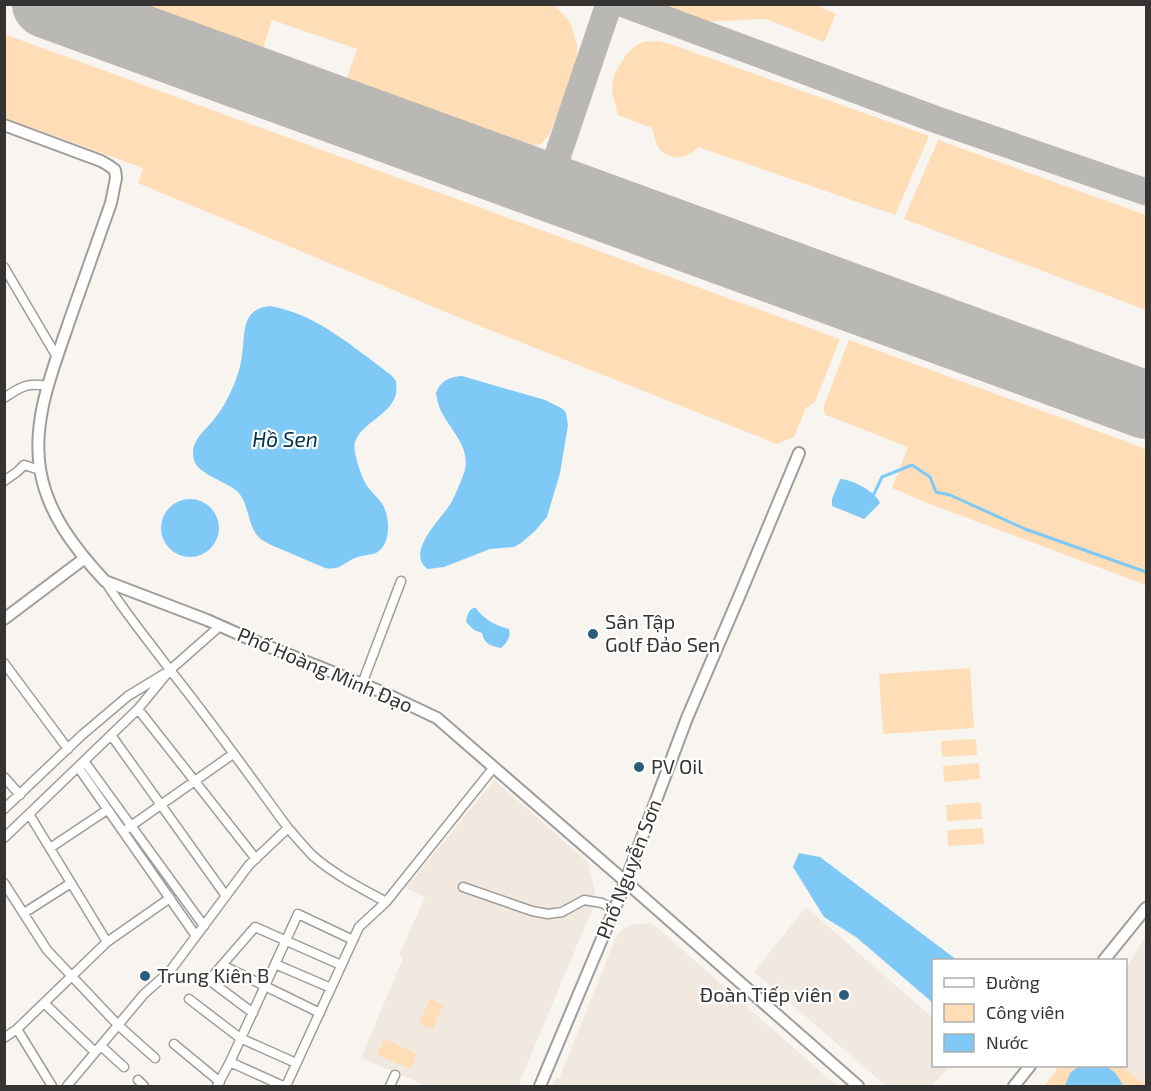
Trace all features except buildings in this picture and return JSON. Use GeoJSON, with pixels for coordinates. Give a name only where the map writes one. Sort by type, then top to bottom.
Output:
{"type":"FeatureCollection","features":[{"type":"Feature","properties":{"kind":"street","name":"Phố Hoàng Minh Đạo"},"geometry":{"type":"LineString","coordinates":[[4,125],[101,161],[115,170],[116,178],[111,203],[47,386],[39,436],[40,470],[52,509],[61,526],[105,581],[362,684],[437,718],[858,1086]]}},
{"type":"Feature","properties":{"kind":"street"},"geometry":{"type":"LineString","coordinates":[[4,267],[57,357]]}},
{"type":"Feature","properties":{"kind":"street"},"geometry":{"type":"LineString","coordinates":[[4,398],[20,387],[36,383],[47,386]]}},
{"type":"Feature","properties":{"kind":"street","name":"Phố Nguyễn Sơn"},"geometry":{"type":"LineString","coordinates":[[540,1086],[615,910],[687,718],[799,453]]}},
{"type":"Feature","properties":{"kind":"street"},"geometry":{"type":"LineString","coordinates":[[4,481],[24,465],[40,470]]}},
{"type":"Feature","properties":{"kind":"street"},"geometry":{"type":"LineString","coordinates":[[4,619],[85,558]]}},
{"type":"Feature","properties":{"kind":"street"},"geometry":{"type":"LineString","coordinates":[[105,581],[126,614],[302,844],[321,862],[386,902]]}},
{"type":"Feature","properties":{"kind":"street"},"geometry":{"type":"LineString","coordinates":[[362,684],[401,581]]}},
{"type":"Feature","properties":{"kind":"street"},"geometry":{"type":"LineString","coordinates":[[4,838],[138,709],[170,670],[220,626]]}},
{"type":"Feature","properties":{"kind":"street"},"geometry":{"type":"LineString","coordinates":[[4,663],[68,750]]}},
{"type":"Feature","properties":{"kind":"street"},"geometry":{"type":"LineString","coordinates":[[4,809],[128,696],[170,670]]}},
{"type":"Feature","properties":{"kind":"street"},"geometry":{"type":"LineString","coordinates":[[138,709],[256,859]]}},
{"type":"Feature","properties":{"kind":"street"},"geometry":{"type":"LineString","coordinates":[[111,735],[226,896]]}},
{"type":"Feature","properties":{"kind":"street"},"geometry":{"type":"LineString","coordinates":[[123,832],[233,754]]}},
{"type":"Feature","properties":{"kind":"street"},"geometry":{"type":"LineString","coordinates":[[81,764],[107,810],[196,936]]}},
{"type":"Feature","properties":{"kind":"street"},"geometry":{"type":"LineString","coordinates":[[81,764],[131,825],[204,926]]}},
{"type":"Feature","properties":{"kind":"street"},"geometry":{"type":"LineString","coordinates":[[230,1062],[285,1086],[359,927],[386,902],[494,768]]}},
{"type":"Feature","properties":{"kind":"street"},"geometry":{"type":"LineString","coordinates":[[4,777],[20,795]]}},
{"type":"Feature","properties":{"kind":"street"},"geometry":{"type":"LineString","coordinates":[[50,848],[107,810]]}},
{"type":"Feature","properties":{"kind":"street"},"geometry":{"type":"LineString","coordinates":[[29,814],[107,942]]}},
{"type":"Feature","properties":{"kind":"street"},"geometry":{"type":"LineString","coordinates":[[67,1086],[144,994],[170,971],[249,865],[288,828]]}},
{"type":"Feature","properties":{"kind":"street"},"geometry":{"type":"LineString","coordinates":[[24,914],[71,883]]}},
{"type":"Feature","properties":{"kind":"street"},"geometry":{"type":"LineString","coordinates":[[4,884],[47,950],[118,1025],[155,1058]]}},
{"type":"Feature","properties":{"kind":"street"},"geometry":{"type":"LineString","coordinates":[[463,887],[532,911],[548,914],[562,912],[584,900],[602,903],[615,910]]}},
{"type":"Feature","properties":{"kind":"street"},"geometry":{"type":"LineString","coordinates":[[4,1038],[17,1029],[107,942],[170,898]]}},
{"type":"Feature","properties":{"kind":"street"},"geometry":{"type":"LineString","coordinates":[[1105,959],[1146,908]]}},
{"type":"Feature","properties":{"kind":"street"},"geometry":{"type":"LineString","coordinates":[[174,1044],[218,1084],[298,914],[352,940]]}},
{"type":"Feature","properties":{"kind":"street"},"geometry":{"type":"LineString","coordinates":[[253,1013],[209,980],[255,927],[341,965]]}},
{"type":"Feature","properties":{"kind":"street"},"geometry":{"type":"LineString","coordinates":[[275,964],[331,988]]}},
{"type":"Feature","properties":{"kind":"street"},"geometry":{"type":"LineString","coordinates":[[222,965],[320,1013]]}},
{"type":"Feature","properties":{"kind":"street"},"geometry":{"type":"LineString","coordinates":[[189,999],[240,1038],[296,1063]]}},
{"type":"Feature","properties":{"kind":"street"},"geometry":{"type":"LineString","coordinates":[[44,1003],[98,1049],[124,1067]]}},
{"type":"Feature","properties":{"kind":"street"},"geometry":{"type":"LineString","coordinates":[[17,1029],[52,1086]]}},
{"type":"Feature","properties":{"kind":"street"},"geometry":{"type":"LineString","coordinates":[[1014,1086],[1028,1067]]}},
{"type":"Feature","properties":{"kind":"street"},"geometry":{"type":"LineString","coordinates":[[390,1086],[395,1075]]}},
{"type":"Feature","properties":{"kind":"shaded area"},"geometry":{"type":"Polygon","coordinates":[[[494,780],[588,862],[595,892],[594,905],[518,1086],[427,1086],[361,1058],[403,958],[399,955],[425,897],[406,888],[494,780]]]}},
{"type":"Feature","properties":{"kind":"shaded area","name":"Đoàn Tiếp viên"},"geometry":{"type":"Polygon","coordinates":[[[806,907],[932,1017],[932,1067],[949,1067],[932,1086],[886,1086],[754,972],[806,907]]]}},
{"type":"Feature","properties":{"kind":"shaded area"},"geometry":{"type":"Polygon","coordinates":[[[652,923],[837,1086],[551,1086],[555,1078],[559,1079],[616,937],[623,929],[634,924],[652,923]]]}},
{"type":"Feature","properties":{"kind":"shaded area"},"geometry":{"type":"Polygon","coordinates":[[[1146,937],[1146,1084],[1121,1067],[1127,1067],[1127,966],[1146,937]]]}},
{"type":"Feature","properties":{"kind":"green space"},"geometry":{"type":"Polygon","coordinates":[[[647,4],[815,4],[836,14],[824,42],[766,19],[701,22],[683,19],[647,6],[647,4]]]}},
{"type":"Feature","properties":{"kind":"green space"},"geometry":{"type":"Polygon","coordinates":[[[133,5],[554,5],[570,22],[577,44],[577,65],[549,135],[541,144],[527,146],[511,143],[346,81],[357,49],[272,20],[262,52],[133,5]]]}},
{"type":"Feature","properties":{"kind":"green space"},"geometry":{"type":"Polygon","coordinates":[[[4,34],[840,339],[815,402],[806,408],[794,437],[777,444],[472,323],[138,183],[143,168],[5,118],[4,34]]]}},
{"type":"Feature","properties":{"kind":"green space"},"geometry":{"type":"Polygon","coordinates":[[[659,41],[929,136],[895,215],[698,147],[689,154],[678,157],[663,152],[656,143],[652,128],[618,115],[612,87],[618,67],[633,48],[644,42],[659,41]]]}},
{"type":"Feature","properties":{"kind":"green space"},"geometry":{"type":"Polygon","coordinates":[[[938,140],[1146,215],[1146,310],[904,219],[938,140]]]}},
{"type":"Feature","properties":{"kind":"green space"},"geometry":{"type":"Polygon","coordinates":[[[849,340],[1146,449],[1146,585],[892,488],[908,447],[826,415],[823,408],[849,340]]]}},
{"type":"Feature","properties":{"kind":"green space"},"geometry":{"type":"Polygon","coordinates":[[[970,668],[974,728],[883,734],[879,674],[970,668]]]}},
{"type":"Feature","properties":{"kind":"green space"},"geometry":{"type":"Polygon","coordinates":[[[976,739],[977,755],[942,757],[941,741],[976,739]]]}},
{"type":"Feature","properties":{"kind":"green space"},"geometry":{"type":"Polygon","coordinates":[[[979,763],[980,779],[944,782],[943,766],[979,763]]]}},
{"type":"Feature","properties":{"kind":"green space"},"geometry":{"type":"Polygon","coordinates":[[[981,802],[982,819],[947,821],[946,805],[981,802]]]}},
{"type":"Feature","properties":{"kind":"green space"},"geometry":{"type":"Polygon","coordinates":[[[983,828],[984,844],[948,846],[947,830],[983,828]]]}},
{"type":"Feature","properties":{"kind":"green space"},"geometry":{"type":"Polygon","coordinates":[[[430,999],[443,1005],[433,1029],[419,1024],[430,999]]]}},
{"type":"Feature","properties":{"kind":"green space"},"geometry":{"type":"Polygon","coordinates":[[[384,1039],[417,1054],[411,1069],[377,1055],[384,1039]]]}},
{"type":"Feature","properties":{"kind":"green space"},"geometry":{"type":"Polygon","coordinates":[[[1058,1067],[1121,1067],[1146,1084],[1146,1086],[1044,1086],[1058,1067]]]}},
{"type":"Feature","properties":{"kind":"water","name":"Hồ Sen"},"geometry":{"type":"Polygon","coordinates":[[[270,306],[287,310],[319,324],[364,354],[396,381],[393,402],[364,429],[354,446],[365,482],[386,512],[387,538],[376,553],[360,556],[331,569],[262,540],[254,530],[245,503],[238,492],[201,470],[194,460],[196,442],[221,409],[237,378],[248,319],[256,311],[270,306]]]}},
{"type":"Feature","properties":{"kind":"water"},"geometry":{"type":"Polygon","coordinates":[[[462,376],[545,400],[563,409],[568,425],[560,473],[547,517],[521,543],[514,547],[490,549],[444,567],[428,569],[422,562],[420,554],[422,545],[451,503],[466,464],[463,448],[441,411],[436,393],[446,380],[462,376]]]}},
{"type":"Feature","properties":{"kind":"water"},"geometry":{"type":"Polygon","coordinates":[[[840,479],[863,487],[880,503],[864,519],[832,506],[832,499],[840,479]]]}},
{"type":"Feature","properties":{"kind":"water"},"geometry":{"type":"Polygon","coordinates":[[[184,499],[196,499],[211,507],[219,522],[219,534],[211,549],[196,557],[184,557],[169,549],[161,534],[161,522],[169,507],[184,499]]]}},
{"type":"Feature","properties":{"kind":"water"},"geometry":{"type":"Polygon","coordinates":[[[473,608],[476,608],[490,622],[509,629],[508,640],[501,648],[488,644],[482,633],[474,630],[466,622],[473,608]]]}},
{"type":"Feature","properties":{"kind":"water"},"geometry":{"type":"Polygon","coordinates":[[[799,853],[820,857],[956,959],[932,959],[932,1002],[856,937],[824,917],[793,867],[799,853]]]}},
{"type":"Feature","properties":{"kind":"water"},"geometry":{"type":"Polygon","coordinates":[[[1078,1067],[1106,1067],[1115,1073],[1123,1086],[1065,1086],[1070,1073],[1078,1067]]]}},
{"type":"Feature","properties":{"kind":"waterway"},"geometry":{"type":"LineString","coordinates":[[874,494],[882,477],[912,465],[930,477],[936,492],[950,495],[1025,529],[1146,572]]}},
{"type":"Feature","properties":{"kind":"taxiway"},"geometry":{"type":"LineString","coordinates":[[547,187],[609,4]]}},
{"type":"Feature","properties":{"kind":"taxiway"},"geometry":{"type":"LineString","coordinates":[[624,4],[940,121],[1146,192]]}},
{"type":"Feature","properties":{"kind":"runway"},"geometry":{"type":"LineString","coordinates":[[46,4],[1146,405]]}},
{"type":"Feature","properties":{"kind":"place","name":"Sân Tập Golf Đảo Sen"},"geometry":{"type":"Point","coordinates":[593,634]}},
{"type":"Feature","properties":{"kind":"place","name":"PV Oil"},"geometry":{"type":"Point","coordinates":[639,767]}},
{"type":"Feature","properties":{"kind":"place","name":"Trung Kiên B"},"geometry":{"type":"Point","coordinates":[145,976]}},
{"type":"Feature","properties":{"kind":"place","name":"Đoàn Tiếp viên"},"geometry":{"type":"Point","coordinates":[844,995]}}]}
